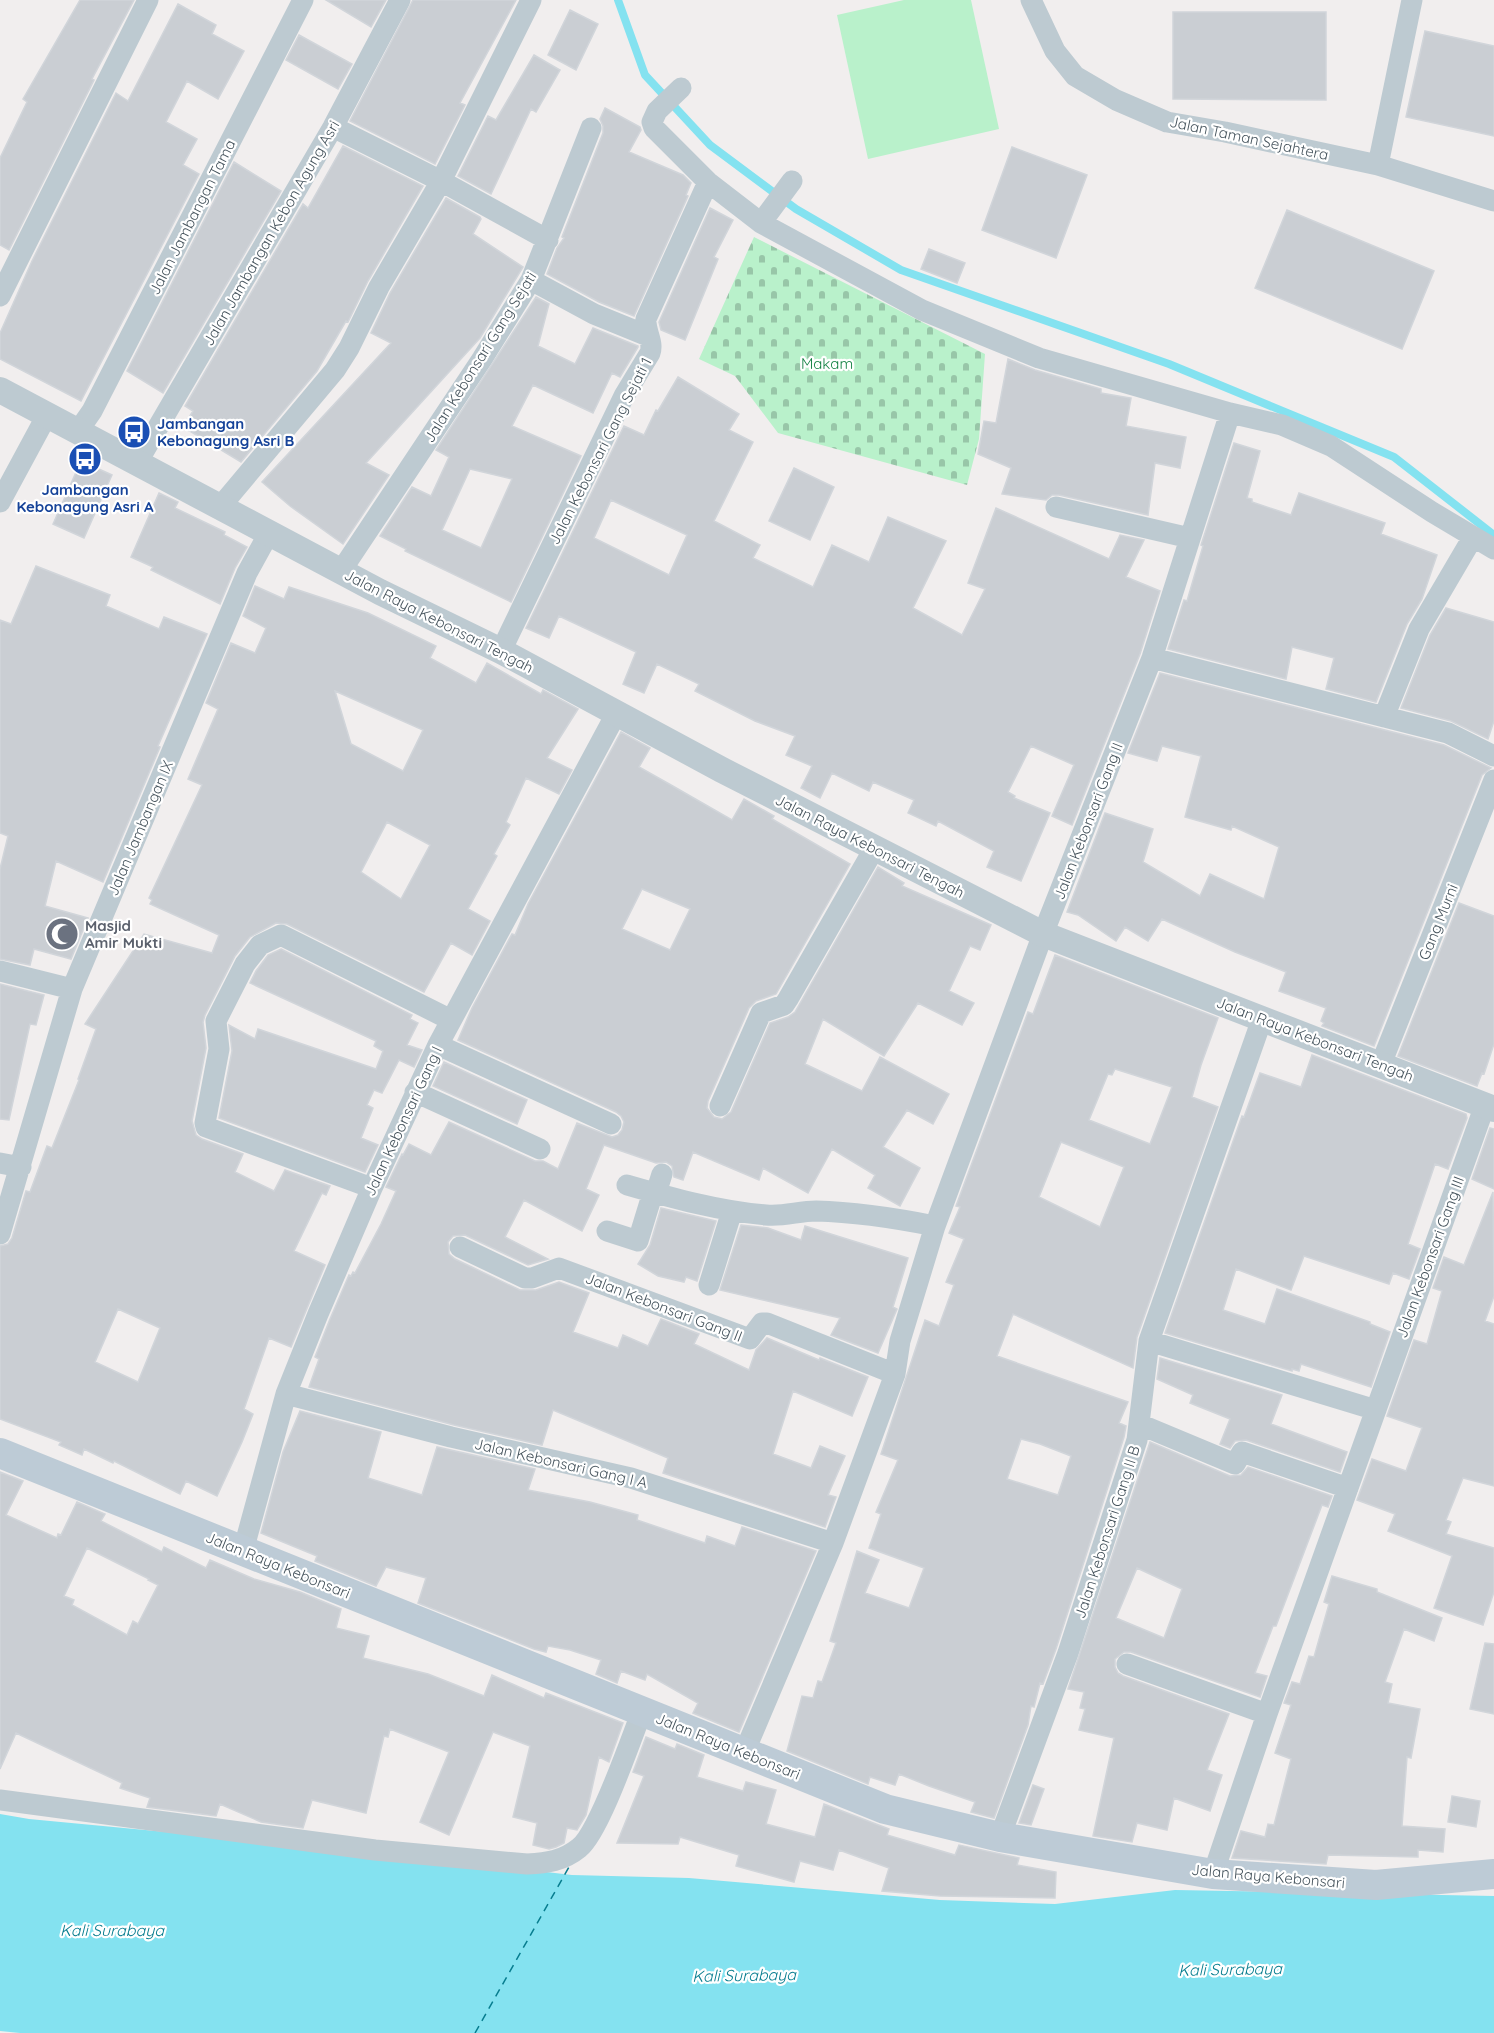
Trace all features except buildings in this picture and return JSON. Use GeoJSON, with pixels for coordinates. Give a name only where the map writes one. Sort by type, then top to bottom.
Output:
{"type":"FeatureCollection","features":[{"type":"Feature","properties":{"kind":"main road","name":"Jalan Raya Kebonsari"},"geometry":{"type":"LineString","coordinates":[[0,1454],[885,1809],[1000,1837],[1213,1874],[1376,1885],[1494,1874]]}},
{"type":"Feature","properties":{"kind":"street"},"geometry":{"type":"LineString","coordinates":[[0,296],[148,0]]}},
{"type":"Feature","properties":{"kind":"street","name":"Jalan Jambangan Tama"},"geometry":{"type":"LineString","coordinates":[[78,431],[92,411],[303,0]]}},
{"type":"Feature","properties":{"kind":"street","name":"Jalan Jambangan Kebon Agung Asri"},"geometry":{"type":"LineString","coordinates":[[137,463],[333,127],[400,0]]}},
{"type":"Feature","properties":{"kind":"street"},"geometry":{"type":"LineString","coordinates":[[220,507],[335,370],[349,348],[379,287],[441,181],[531,0]]}},
{"type":"Feature","properties":{"kind":"street","name":"Jalan Taman Sejahtera"},"geometry":{"type":"LineString","coordinates":[[1031,0],[1055,51],[1075,76],[1116,100],[1167,122],[1378,165],[1494,201]]}},
{"type":"Feature","properties":{"kind":"street"},"geometry":{"type":"LineString","coordinates":[[1378,165],[1412,0]]}},
{"type":"Feature","properties":{"kind":"street"},"geometry":{"type":"LineString","coordinates":[[669,99],[652,122],[654,128],[708,182],[764,219],[922,310],[1039,358],[1230,413],[1282,425],[1331,446],[1494,549]]}},
{"type":"Feature","properties":{"kind":"street"},"geometry":{"type":"LineString","coordinates":[[333,127],[441,181],[548,240]]}},
{"type":"Feature","properties":{"kind":"street","name":"Jalan Kebonsari Gang Sejati"},"geometry":{"type":"LineString","coordinates":[[342,571],[476,369],[531,280],[591,128]]}},
{"type":"Feature","properties":{"kind":"street","name":"Jalan Kebonsari Gang Sejati 1"},"geometry":{"type":"LineString","coordinates":[[501,651],[624,396],[650,353],[652,348],[646,329],[646,319],[708,182]]}},
{"type":"Feature","properties":{"kind":"street"},"geometry":{"type":"LineString","coordinates":[[764,219],[787,188]]}},
{"type":"Feature","properties":{"kind":"street"},"geometry":{"type":"LineString","coordinates":[[531,280],[594,314],[648,336]]}},
{"type":"Feature","properties":{"kind":"street","name":"Jalan Raya Kebonsari Tengah"},"geometry":{"type":"LineString","coordinates":[[0,390],[269,533],[501,651],[874,849],[1043,934],[1489,1107]]}},
{"type":"Feature","properties":{"kind":"street","name":"Jalan Kebonsari Gang II"},"geometry":{"type":"LineString","coordinates":[[744,1753],[833,1543],[895,1374],[900,1341],[935,1226],[1043,934],[1152,658],[1230,413]]}},
{"type":"Feature","properties":{"kind":"street"},"geometry":{"type":"LineString","coordinates":[[0,502],[48,415]]}},
{"type":"Feature","properties":{"kind":"street"},"geometry":{"type":"LineString","coordinates":[[1056,507],[1190,538]]}},
{"type":"Feature","properties":{"kind":"street","name":"Jalan Jambangan IX"},"geometry":{"type":"LineString","coordinates":[[0,1234],[10,1165],[72,990],[247,573],[269,533]]}},
{"type":"Feature","properties":{"kind":"street"},"geometry":{"type":"LineString","coordinates":[[1384,717],[1419,629],[1473,537]]}},
{"type":"Feature","properties":{"kind":"street"},"geometry":{"type":"LineString","coordinates":[[1152,658],[1448,733],[1494,756]]}},
{"type":"Feature","properties":{"kind":"street","name":"Jalan Kebonsari Gang I"},"geometry":{"type":"LineString","coordinates":[[243,1551],[286,1395],[372,1188],[438,1045],[616,714]]}},
{"type":"Feature","properties":{"kind":"street","name":"Gang Murni"},"geometry":{"type":"LineString","coordinates":[[1381,1064],[1494,780]]}},
{"type":"Feature","properties":{"kind":"street"},"geometry":{"type":"LineString","coordinates":[[720,1106],[761,1013],[784,1005],[874,849]]}},
{"type":"Feature","properties":{"kind":"street"},"geometry":{"type":"LineString","coordinates":[[372,1188],[206,1127],[219,1049],[216,1021],[245,964],[260,945],[280,935],[451,1020]]}},
{"type":"Feature","properties":{"kind":"street"},"geometry":{"type":"LineString","coordinates":[[0,971],[72,990]]}},
{"type":"Feature","properties":{"kind":"street","name":"Jalan Kebonsari Gang II B"},"geometry":{"type":"LineString","coordinates":[[1000,1837],[1068,1653],[1137,1440],[1149,1341],[1262,1019]]}},
{"type":"Feature","properties":{"kind":"street"},"geometry":{"type":"LineString","coordinates":[[438,1045],[611,1124]]}},
{"type":"Feature","properties":{"kind":"street"},"geometry":{"type":"LineString","coordinates":[[415,1092],[540,1149]]}},
{"type":"Feature","properties":{"kind":"street","name":"Jalan Kebonsari Gang III"},"geometry":{"type":"LineString","coordinates":[[1213,1874],[1267,1714],[1376,1410],[1489,1107]]}},
{"type":"Feature","properties":{"kind":"street"},"geometry":{"type":"LineString","coordinates":[[627,1185],[657,1186],[732,1211],[768,1216],[805,1211],[850,1213],[885,1216],[935,1226]]}},
{"type":"Feature","properties":{"kind":"street"},"geometry":{"type":"LineString","coordinates":[[607,1231],[638,1241],[657,1186]]}},
{"type":"Feature","properties":{"kind":"street"},"geometry":{"type":"LineString","coordinates":[[709,1286],[732,1211]]}},
{"type":"Feature","properties":{"kind":"street","name":"Jalan Kebonsari Gang II"},"geometry":{"type":"LineString","coordinates":[[460,1247],[525,1278],[532,1278],[559,1268],[750,1339],[762,1323],[767,1323],[895,1374]]}},
{"type":"Feature","properties":{"kind":"street"},"geometry":{"type":"LineString","coordinates":[[1149,1341],[1376,1410]]}},
{"type":"Feature","properties":{"kind":"street","name":"Jalan Kebonsari Gang I A"},"geometry":{"type":"LineString","coordinates":[[286,1395],[451,1437],[631,1478],[833,1543]]}},
{"type":"Feature","properties":{"kind":"street"},"geometry":{"type":"LineString","coordinates":[[1138,1425],[1235,1464],[1242,1452],[1348,1488]]}},
{"type":"Feature","properties":{"kind":"street"},"geometry":{"type":"LineString","coordinates":[[1127,1664],[1267,1714]]}},
{"type":"Feature","properties":{"kind":"street"},"geometry":{"type":"LineString","coordinates":[[0,1800],[375,1850],[527,1864],[551,1863],[580,1848],[596,1824],[642,1711]]}},
{"type":"Feature","properties":{"kind":"green space"},"geometry":{"type":"Polygon","coordinates":[[[904,0],[971,0],[999,129],[868,159],[837,15],[904,0]]]}},
{"type":"Feature","properties":{"kind":"green space","name":"Makam"},"geometry":{"type":"Polygon","coordinates":[[[754,237],[985,354],[979,439],[967,485],[778,433],[735,376],[699,359],[754,237]]]}},
{"type":"Feature","properties":{"kind":"water","name":"Kali Surabaya"},"geometry":{"type":"Polygon","coordinates":[[[0,1814],[29,1819],[368,1851],[572,1875],[689,1878],[940,1900],[1055,1904],[1175,1890],[1494,1896],[1494,2033],[20,2033],[0,2031],[0,1814]]]}},
{"type":"Feature","properties":{"kind":"waterway"},"geometry":{"type":"LineString","coordinates":[[618,0],[645,75],[710,145],[796,209],[901,270],[1169,364],[1394,457],[1494,535]]}},
{"type":"Feature","properties":{"kind":"ferry route"},"geometry":{"type":"LineString","coordinates":[[475,2033],[569,1867]]}},
{"type":"Feature","properties":{"kind":"place","name":"Jambangan Kebonagung Asri B"},"geometry":{"type":"Point","coordinates":[134,432]}},
{"type":"Feature","properties":{"kind":"place","name":"Jambangan Kebonagung Asri A"},"geometry":{"type":"Point","coordinates":[85,459]}},
{"type":"Feature","properties":{"kind":"place","name":"Masjid Amir Mukti"},"geometry":{"type":"Point","coordinates":[62,934]}}]}
